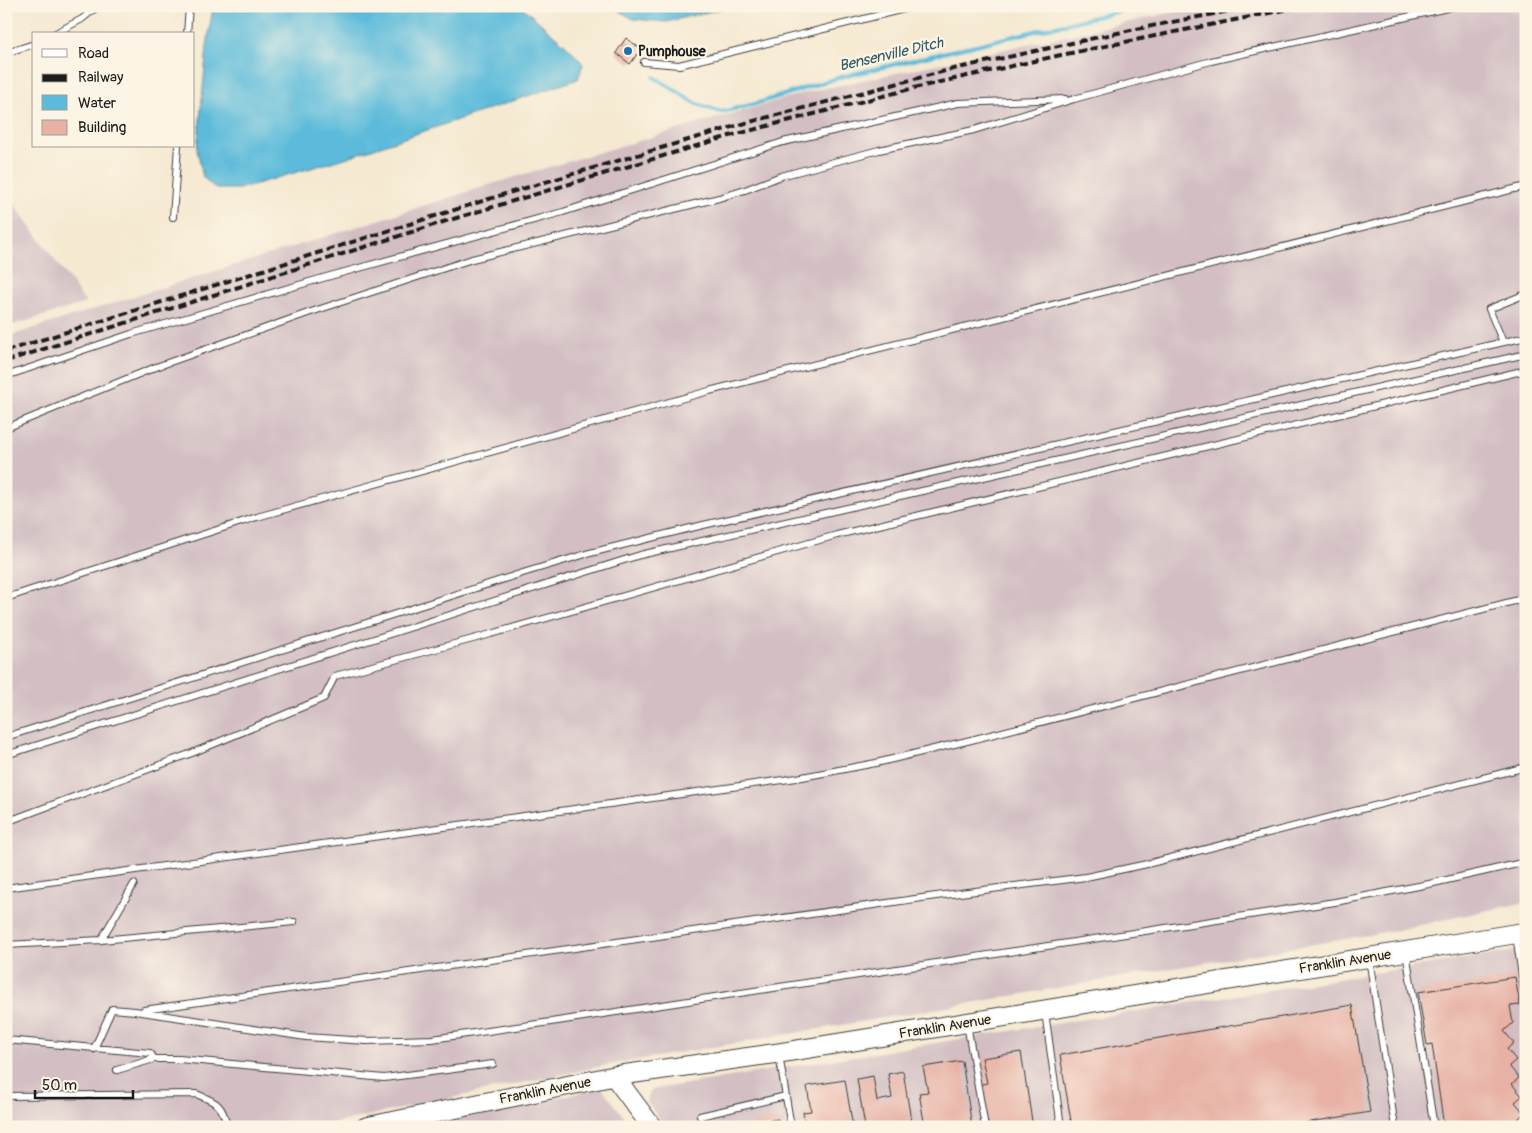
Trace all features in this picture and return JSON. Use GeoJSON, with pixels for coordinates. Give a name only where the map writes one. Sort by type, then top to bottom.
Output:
{"type":"FeatureCollection","features":[{"type":"Feature","properties":{"kind":"main road","name":"Franklin Avenue"},"geometry":{"type":"LineString","coordinates":[[370,1126],[614,1076],[779,1053],[1521,933]]}},
{"type":"Feature","properties":{"kind":"main road"},"geometry":{"type":"LineString","coordinates":[[614,1076],[652,1127]]}},
{"type":"Feature","properties":{"kind":"lane"},"geometry":{"type":"LineString","coordinates":[[58,32],[82,19],[98,6]]}},
{"type":"Feature","properties":{"kind":"lane"},"geometry":{"type":"LineString","coordinates":[[187,32],[189,6]]}},
{"type":"Feature","properties":{"kind":"lane"},"geometry":{"type":"LineString","coordinates":[[644,62],[680,65],[916,6]]}},
{"type":"Feature","properties":{"kind":"lane"},"geometry":{"type":"LineString","coordinates":[[6,428],[156,367],[308,313],[472,259],[719,198],[781,176],[879,150],[974,130],[1074,98],[1211,61],[1456,6]]}},
{"type":"Feature","properties":{"kind":"lane"},"geometry":{"type":"LineString","coordinates":[[6,53],[32,45]]}},
{"type":"Feature","properties":{"kind":"lane"},"geometry":{"type":"LineString","coordinates":[[6,376],[131,334],[330,276],[564,212],[783,142],[958,103],[1074,98]]}},
{"type":"Feature","properties":{"kind":"lane"},"geometry":{"type":"LineString","coordinates":[[173,217],[178,148]]}},
{"type":"Feature","properties":{"kind":"lane"},"geometry":{"type":"LineString","coordinates":[[6,598],[257,517],[709,390],[1526,186]]}},
{"type":"Feature","properties":{"kind":"lane"},"geometry":{"type":"LineString","coordinates":[[1503,342],[1489,309],[1526,294]]}},
{"type":"Feature","properties":{"kind":"lane"},"geometry":{"type":"LineString","coordinates":[[6,737],[586,554],[698,526],[1526,337]]}},
{"type":"Feature","properties":{"kind":"lane"},"geometry":{"type":"LineString","coordinates":[[6,755],[640,555],[1526,354]]}},
{"type":"Feature","properties":{"kind":"lane"},"geometry":{"type":"LineString","coordinates":[[6,822],[192,753],[324,698],[335,676],[484,636],[837,535],[1526,370]]}},
{"type":"Feature","properties":{"kind":"lane"},"geometry":{"type":"LineString","coordinates":[[6,888],[806,777],[943,747],[1526,598]]}},
{"type":"Feature","properties":{"kind":"lane"},"geometry":{"type":"LineString","coordinates":[[135,1011],[1086,876],[1147,864],[1526,767]]}},
{"type":"Feature","properties":{"kind":"lane"},"geometry":{"type":"LineString","coordinates":[[94,1049],[112,1009],[306,1037],[368,1041],[432,1039],[1326,904],[1429,884],[1526,862]]}},
{"type":"Feature","properties":{"kind":"lane"},"geometry":{"type":"LineString","coordinates":[[101,940],[134,884]]}},
{"type":"Feature","properties":{"kind":"lane"},"geometry":{"type":"LineString","coordinates":[[6,945],[101,940],[294,922]]}},
{"type":"Feature","properties":{"kind":"lane"},"geometry":{"type":"LineString","coordinates":[[1521,933],[1526,1003]]}},
{"type":"Feature","properties":{"kind":"lane"},"geometry":{"type":"LineString","coordinates":[[1406,951],[1434,1127]]}},
{"type":"Feature","properties":{"kind":"lane"},"geometry":{"type":"LineString","coordinates":[[1369,957],[1395,1127]]}},
{"type":"Feature","properties":{"kind":"lane"},"geometry":{"type":"LineString","coordinates":[[1045,1010],[1061,1127]]}},
{"type":"Feature","properties":{"kind":"lane"},"geometry":{"type":"LineString","coordinates":[[967,1022],[985,1127]]}},
{"type":"Feature","properties":{"kind":"lane"},"geometry":{"type":"LineString","coordinates":[[6,1040],[150,1053],[154,1059]]}},
{"type":"Feature","properties":{"kind":"lane"},"geometry":{"type":"LineString","coordinates":[[779,1053],[791,1127]]}},
{"type":"Feature","properties":{"kind":"lane"},"geometry":{"type":"LineString","coordinates":[[117,1070],[154,1059],[180,1059],[384,1078],[493,1064]]}},
{"type":"Feature","properties":{"kind":"lane"},"geometry":{"type":"LineString","coordinates":[[6,1096],[196,1094],[216,1102],[225,1116],[227,1127]]}},
{"type":"Feature","properties":{"kind":"lane"},"geometry":{"type":"LineString","coordinates":[[707,1127],[700,1116],[786,1096]]}},
{"type":"Feature","properties":{"kind":"shaded area"},"geometry":{"type":"Polygon","coordinates":[[[1202,6],[1526,6],[1526,902],[1397,930],[602,1066],[315,1127],[6,1127],[6,337],[518,176],[800,94],[1202,6]]]}},
{"type":"Feature","properties":{"kind":"shaded area"},"geometry":{"type":"Polygon","coordinates":[[[6,193],[63,271],[86,303],[6,327],[6,193]]]}},
{"type":"Feature","properties":{"kind":"shaded area"},"geometry":{"type":"Polygon","coordinates":[[[1526,949],[1526,1127],[665,1127],[647,1102],[650,1090],[1526,949]]]}},
{"type":"Feature","properties":{"kind":"shaded area"},"geometry":{"type":"Polygon","coordinates":[[[602,1088],[632,1127],[421,1127],[602,1088]]]}},
{"type":"Feature","properties":{"kind":"water"},"geometry":{"type":"Polygon","coordinates":[[[213,6],[521,6],[570,49],[583,64],[578,79],[342,159],[239,189],[216,189],[203,177],[197,150],[207,46],[213,6]]]}},
{"type":"Feature","properties":{"kind":"water"},"geometry":{"type":"Polygon","coordinates":[[[611,6],[733,6],[666,22],[633,19],[611,6]]]}},
{"type":"Feature","properties":{"kind":"building","name":"Pumphouse"},"geometry":{"type":"Polygon","coordinates":[[[626,38],[641,49],[630,64],[616,53],[626,38]]]}},
{"type":"Feature","properties":{"kind":"building"},"geometry":{"type":"Polygon","coordinates":[[[1515,977],[1520,1005],[1510,1006],[1513,1023],[1504,1031],[1514,1043],[1507,1049],[1516,1060],[1509,1066],[1519,1078],[1512,1084],[1522,1096],[1515,1102],[1524,1113],[1518,1119],[1525,1127],[1444,1127],[1432,1044],[1427,1045],[1418,992],[1515,977]]]}},
{"type":"Feature","properties":{"kind":"building"},"geometry":{"type":"Polygon","coordinates":[[[1352,1005],[1370,1112],[1281,1127],[1072,1127],[1060,1055],[1352,1005]]]}},
{"type":"Feature","properties":{"kind":"building"},"geometry":{"type":"Polygon","coordinates":[[[1021,1052],[1033,1127],[986,1127],[978,1085],[987,1083],[982,1058],[1021,1052]]]}},
{"type":"Feature","properties":{"kind":"building"},"geometry":{"type":"Polygon","coordinates":[[[962,1061],[972,1127],[925,1127],[919,1093],[928,1092],[923,1067],[962,1061]]]}},
{"type":"Feature","properties":{"kind":"building"},"geometry":{"type":"Polygon","coordinates":[[[903,1071],[912,1127],[865,1127],[857,1079],[873,1076],[877,1101],[892,1098],[888,1074],[903,1071]]]}},
{"type":"Feature","properties":{"kind":"building"},"geometry":{"type":"Polygon","coordinates":[[[845,1080],[853,1127],[805,1127],[803,1112],[811,1111],[807,1086],[845,1080]]]}},
{"type":"Feature","properties":{"kind":"building"},"geometry":{"type":"Polygon","coordinates":[[[778,1119],[779,1127],[753,1127],[752,1123],[778,1119]]]}},
{"type":"Feature","properties":{"kind":"waterway","name":"Bensenville Ditch"},"geometry":{"type":"LineString","coordinates":[[654,77],[697,104],[721,112],[755,104],[837,78],[1141,6]]}},
{"type":"Feature","properties":{"kind":"railway"},"geometry":{"type":"LineString","coordinates":[[6,351],[505,194],[746,123],[949,70],[1131,30],[1255,6]]}},
{"type":"Feature","properties":{"kind":"railway"},"geometry":{"type":"LineString","coordinates":[[6,361],[443,222],[733,135],[914,88],[1061,55],[1304,6]]}},
{"type":"Feature","properties":{"kind":"place","name":"Pumphouse"},"geometry":{"type":"Point","coordinates":[628,51]}}]}
